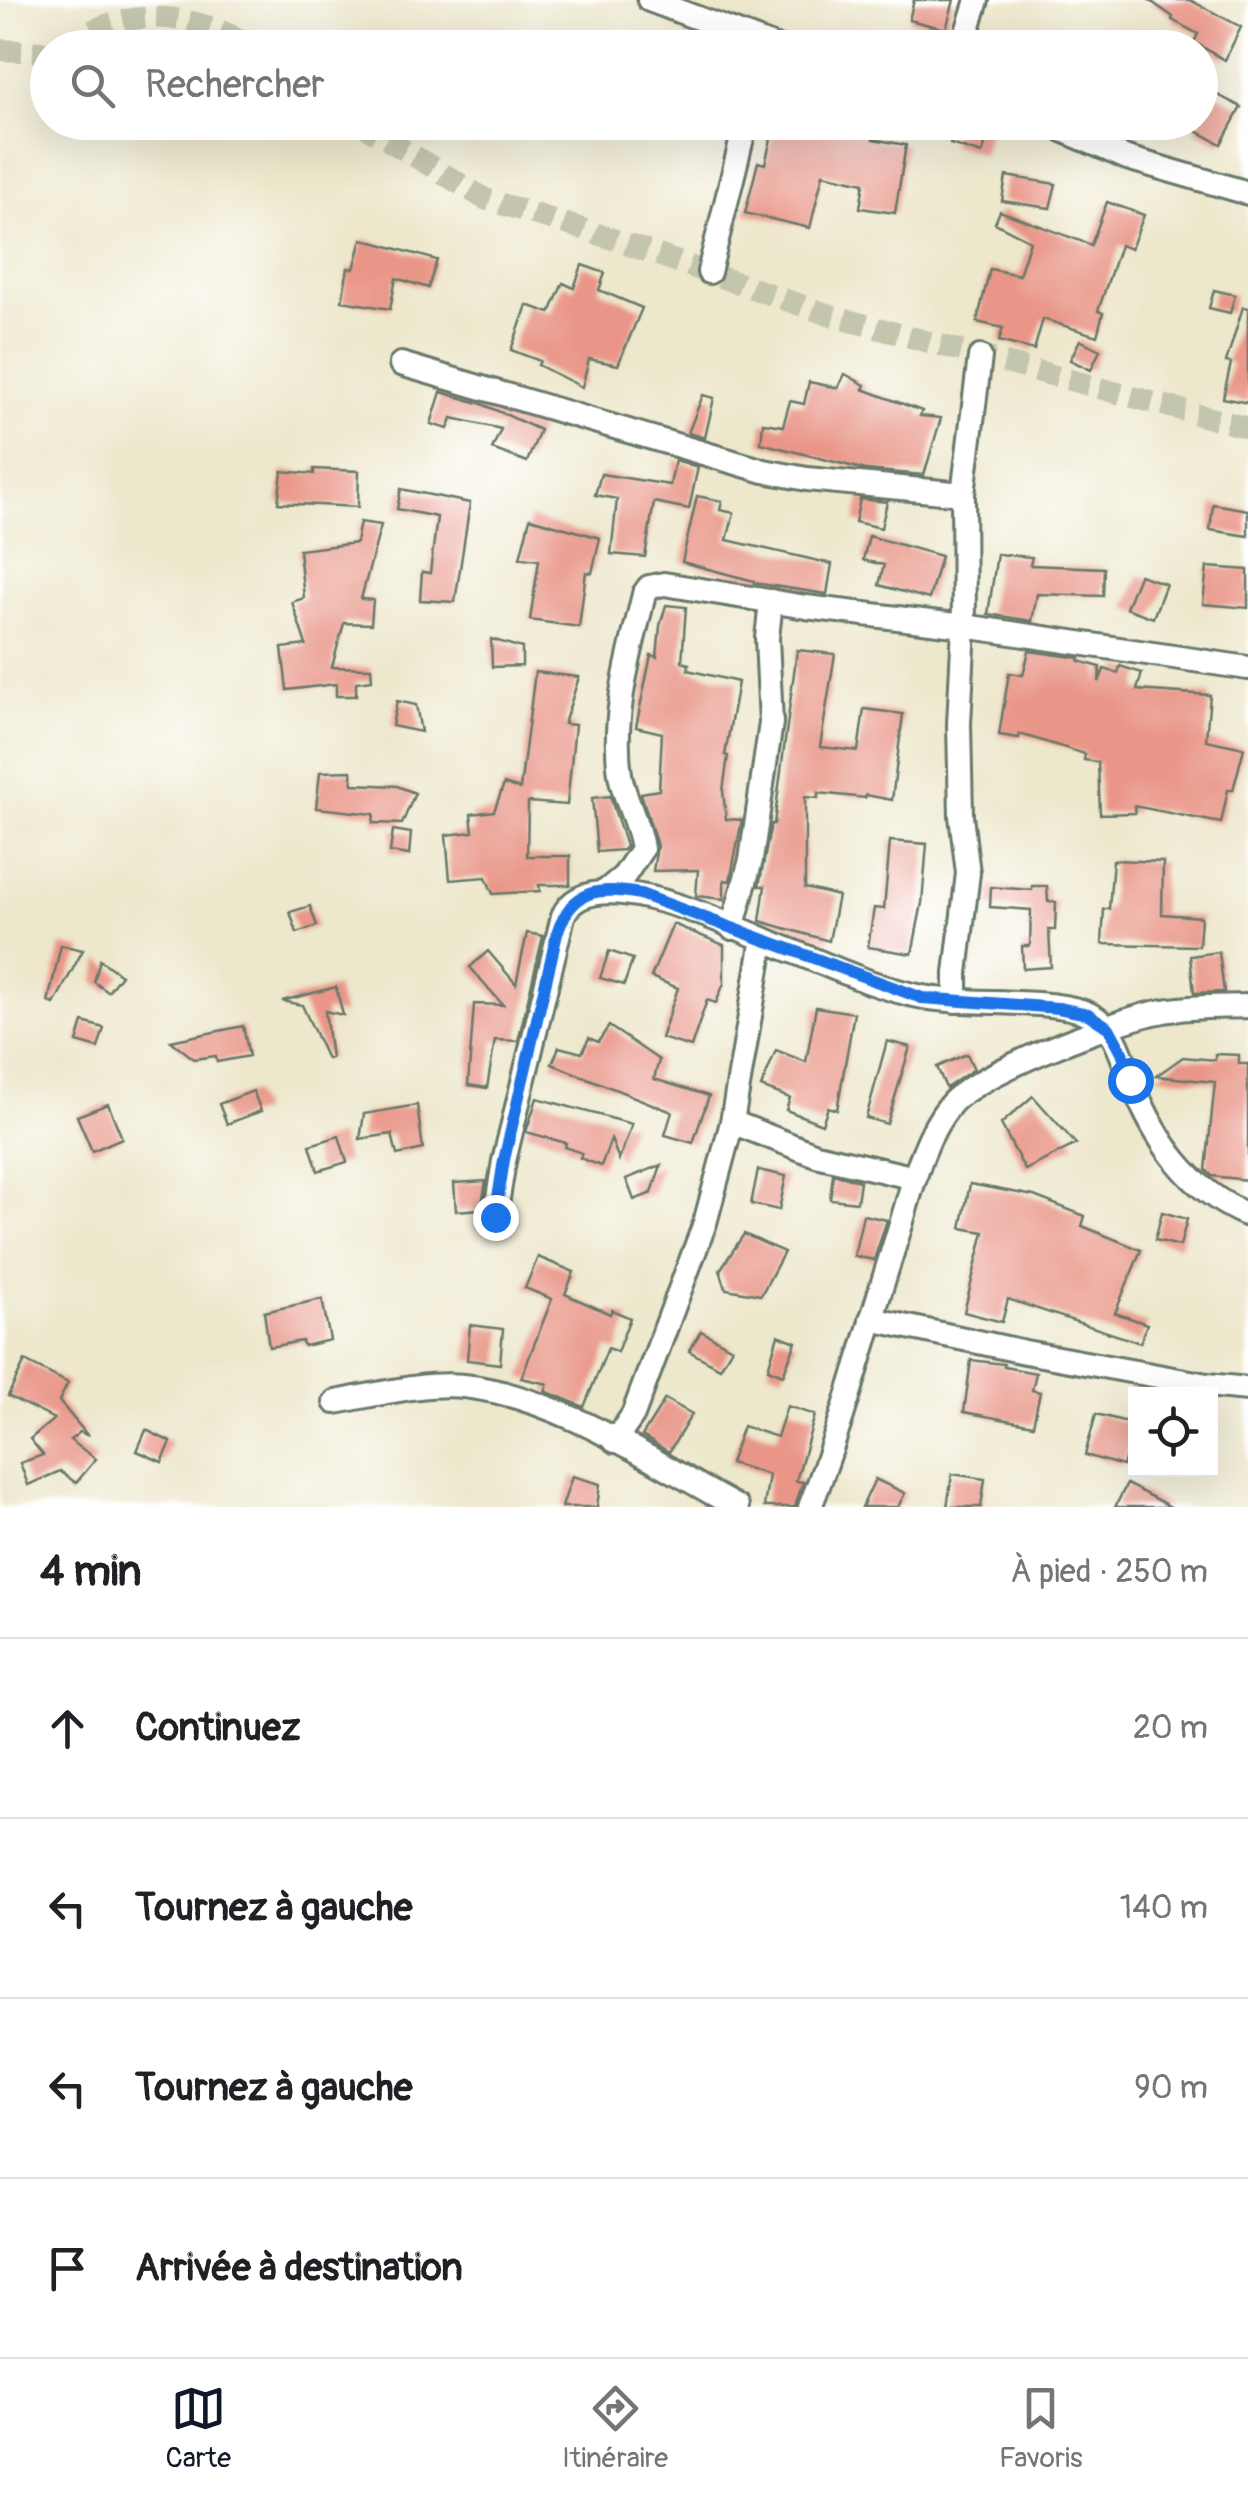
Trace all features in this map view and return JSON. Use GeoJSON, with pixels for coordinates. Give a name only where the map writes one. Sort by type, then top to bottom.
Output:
{"type":"FeatureCollection","features":[{"type":"Feature","properties":{"kind":"street"},"geometry":{"type":"LineString","coordinates":[[649,0],[728,30]]}},
{"type":"Feature","properties":{"kind":"street"},"geometry":{"type":"LineString","coordinates":[[968,30],[977,0]]}},
{"type":"Feature","properties":{"kind":"street"},"geometry":{"type":"LineString","coordinates":[[709,272],[742,140]]}},
{"type":"Feature","properties":{"kind":"street"},"geometry":{"type":"LineString","coordinates":[[1085,140],[1126,158],[1248,192]]}},
{"type":"Feature","properties":{"kind":"street"},"geometry":{"type":"LineString","coordinates":[[956,1001],[968,873],[961,816],[959,724],[964,626],[963,494],[980,357]]}},
{"type":"Feature","properties":{"kind":"street"},"geometry":{"type":"LineString","coordinates":[[401,364],[764,471],[807,479],[963,494]]}},
{"type":"Feature","properties":{"kind":"street"},"geometry":{"type":"LineString","coordinates":[[606,891],[624,876],[642,849],[640,831],[620,778],[616,744],[620,705],[644,594],[656,584],[1248,668]]}},
{"type":"Feature","properties":{"kind":"street"},"geometry":{"type":"LineString","coordinates":[[732,928],[750,860],[771,723],[767,638],[771,601]]}},
{"type":"Feature","properties":{"kind":"street"},"geometry":{"type":"LineString","coordinates":[[495,1217],[504,1160],[563,916],[566,908],[582,898],[606,891],[640,894],[922,998],[1058,1008],[1088,1014],[1109,1028],[1150,1122],[1174,1161],[1210,1196],[1248,1215]]}},
{"type":"Feature","properties":{"kind":"street"},"geometry":{"type":"LineString","coordinates":[[615,1441],[632,1414],[705,1223],[732,1122],[763,939]]}},
{"type":"Feature","properties":{"kind":"street"},"geometry":{"type":"LineString","coordinates":[[810,1507],[915,1178],[937,1123],[963,1092],[1019,1062],[1162,1011],[1248,1006]]}},
{"type":"Feature","properties":{"kind":"street"},"geometry":{"type":"LineString","coordinates":[[732,1122],[816,1155],[915,1178]]}},
{"type":"Feature","properties":{"kind":"street"},"geometry":{"type":"LineString","coordinates":[[870,1318],[1026,1352],[1248,1389]]}},
{"type":"Feature","properties":{"kind":"street"},"geometry":{"type":"LineString","coordinates":[[334,1402],[410,1388],[462,1386],[516,1397],[615,1441],[737,1507]]}},
{"type":"Feature","properties":{"kind":"building"},"geometry":{"type":"Polygon","coordinates":[[[914,0],[954,0],[946,29],[909,20],[914,0]]]}},
{"type":"Feature","properties":{"kind":"building"},"geometry":{"type":"Polygon","coordinates":[[[1149,0],[1190,0],[1241,27],[1225,60],[1218,56],[1218,30],[1191,30],[1172,20],[1149,0]]]}},
{"type":"Feature","properties":{"kind":"building"},"geometry":{"type":"Polygon","coordinates":[[[1218,95],[1241,107],[1221,144],[1214,140],[1218,140],[1218,95]]]}},
{"type":"Feature","properties":{"kind":"building"},"geometry":{"type":"Polygon","coordinates":[[[771,140],[878,140],[906,145],[895,213],[860,208],[864,183],[823,174],[810,228],[745,213],[758,162],[765,164],[771,140]]]}},
{"type":"Feature","properties":{"kind":"building"},"geometry":{"type":"Polygon","coordinates":[[[951,140],[986,140],[982,154],[950,144],[951,140]]]}},
{"type":"Feature","properties":{"kind":"building"},"geometry":{"type":"Polygon","coordinates":[[[1006,176],[1056,184],[1050,208],[1002,201],[1006,176]]]}},
{"type":"Feature","properties":{"kind":"building"},"geometry":{"type":"Polygon","coordinates":[[[1107,202],[1144,215],[1131,249],[1120,245],[1098,311],[1103,313],[1097,336],[1043,319],[1034,350],[999,341],[1003,328],[977,322],[990,269],[1019,275],[1030,241],[995,223],[1000,211],[1091,245],[1107,202]]]}},
{"type":"Feature","properties":{"kind":"building"},"geometry":{"type":"Polygon","coordinates":[[[362,239],[437,260],[428,288],[396,278],[390,309],[342,301],[348,268],[354,269],[362,239]]]}},
{"type":"Feature","properties":{"kind":"building"},"geometry":{"type":"Polygon","coordinates":[[[582,265],[605,273],[599,290],[642,308],[618,365],[589,359],[582,387],[538,365],[540,361],[511,350],[527,305],[550,313],[563,283],[574,288],[582,265]]]}},
{"type":"Feature","properties":{"kind":"building"},"geometry":{"type":"Polygon","coordinates":[[[1214,290],[1235,295],[1230,313],[1209,308],[1214,290]]]}},
{"type":"Feature","properties":{"kind":"building"},"geometry":{"type":"Polygon","coordinates":[[[1243,307],[1248,308],[1248,403],[1223,398],[1231,363],[1226,362],[1243,307]]]}},
{"type":"Feature","properties":{"kind":"building"},"geometry":{"type":"Polygon","coordinates":[[[1080,340],[1100,350],[1091,370],[1070,360],[1080,340]]]}},
{"type":"Feature","properties":{"kind":"building"},"geometry":{"type":"Polygon","coordinates":[[[845,374],[865,385],[863,389],[922,411],[920,416],[941,418],[924,475],[866,470],[761,443],[763,423],[783,426],[790,401],[804,404],[809,382],[838,388],[845,374]]]}},
{"type":"Feature","properties":{"kind":"building"},"geometry":{"type":"Polygon","coordinates":[[[441,392],[482,404],[540,430],[527,462],[492,449],[501,429],[452,418],[448,429],[431,424],[441,392]]]}},
{"type":"Feature","properties":{"kind":"building"},"geometry":{"type":"Polygon","coordinates":[[[703,395],[714,398],[705,438],[688,433],[703,395]]]}},
{"type":"Feature","properties":{"kind":"building"},"geometry":{"type":"Polygon","coordinates":[[[675,460],[698,467],[689,509],[654,502],[645,557],[611,554],[617,499],[595,495],[601,474],[670,485],[675,460]]]}},
{"type":"Feature","properties":{"kind":"building"},"geometry":{"type":"Polygon","coordinates":[[[314,469],[359,471],[358,507],[278,503],[282,471],[314,474],[314,469]]]}},
{"type":"Feature","properties":{"kind":"building"},"geometry":{"type":"Polygon","coordinates":[[[401,489],[470,503],[455,602],[420,600],[422,572],[430,573],[437,517],[397,509],[401,489]]]}},
{"type":"Feature","properties":{"kind":"building"},"geometry":{"type":"Polygon","coordinates":[[[697,496],[722,501],[720,510],[734,513],[727,540],[832,564],[827,594],[754,583],[682,562],[697,496]]]}},
{"type":"Feature","properties":{"kind":"building"},"geometry":{"type":"Polygon","coordinates":[[[860,499],[887,502],[881,528],[855,522],[860,499]]]}},
{"type":"Feature","properties":{"kind":"building"},"geometry":{"type":"Polygon","coordinates":[[[1213,504],[1248,510],[1248,536],[1210,530],[1213,504]]]}},
{"type":"Feature","properties":{"kind":"building"},"geometry":{"type":"Polygon","coordinates":[[[530,518],[600,538],[592,573],[586,572],[579,627],[530,620],[539,560],[520,558],[530,518]]]}},
{"type":"Feature","properties":{"kind":"building"},"geometry":{"type":"Polygon","coordinates":[[[360,522],[381,525],[361,599],[373,600],[371,624],[344,623],[332,667],[371,668],[372,680],[356,682],[356,696],[336,696],[336,684],[287,690],[282,648],[306,645],[292,602],[304,598],[299,550],[356,543],[360,522]]]}},
{"type":"Feature","properties":{"kind":"building"},"geometry":{"type":"Polygon","coordinates":[[[869,536],[941,556],[929,599],[879,585],[884,565],[863,560],[869,536]]]}},
{"type":"Feature","properties":{"kind":"building"},"geometry":{"type":"Polygon","coordinates":[[[997,554],[1032,557],[1030,565],[1104,568],[1103,596],[1037,594],[1032,621],[988,614],[997,554]]]}},
{"type":"Feature","properties":{"kind":"building"},"geometry":{"type":"Polygon","coordinates":[[[1207,567],[1248,570],[1248,608],[1203,604],[1207,567]]]}},
{"type":"Feature","properties":{"kind":"building"},"geometry":{"type":"Polygon","coordinates":[[[1139,575],[1166,584],[1153,618],[1126,608],[1139,575]]]}},
{"type":"Feature","properties":{"kind":"building"},"geometry":{"type":"Polygon","coordinates":[[[666,605],[686,607],[682,662],[689,664],[688,670],[738,682],[723,791],[726,819],[742,820],[730,881],[724,880],[724,899],[696,896],[698,870],[653,871],[657,846],[641,793],[659,790],[662,733],[636,727],[651,655],[657,657],[666,605]]]}},
{"type":"Feature","properties":{"kind":"building"},"geometry":{"type":"Polygon","coordinates":[[[491,639],[522,648],[522,666],[492,667],[491,639]]]}},
{"type":"Feature","properties":{"kind":"building"},"geometry":{"type":"Polygon","coordinates":[[[797,650],[835,654],[820,747],[858,751],[864,709],[903,714],[892,800],[818,793],[818,798],[805,797],[805,888],[838,896],[829,941],[760,921],[765,886],[759,886],[774,824],[797,650]]]}},
{"type":"Feature","properties":{"kind":"building"},"geometry":{"type":"Polygon","coordinates":[[[1029,651],[1080,658],[1079,661],[1100,667],[1099,682],[1104,669],[1118,673],[1120,666],[1142,673],[1137,690],[1210,695],[1206,740],[1244,748],[1221,823],[1134,806],[1135,813],[1100,814],[1098,762],[1084,760],[1085,754],[1020,734],[1019,738],[999,735],[1009,673],[1023,675],[1029,651]]]}},
{"type":"Feature","properties":{"kind":"building"},"geometry":{"type":"Polygon","coordinates":[[[535,672],[579,677],[564,724],[575,725],[567,805],[528,802],[527,856],[570,856],[570,885],[539,885],[540,891],[493,894],[486,877],[450,880],[446,835],[473,832],[471,814],[494,811],[504,784],[520,789],[535,672]]]}},
{"type":"Feature","properties":{"kind":"building"},"geometry":{"type":"Polygon","coordinates":[[[397,701],[416,705],[421,732],[392,726],[397,701]]]}},
{"type":"Feature","properties":{"kind":"building"},"geometry":{"type":"Polygon","coordinates":[[[351,771],[353,784],[397,786],[415,793],[402,824],[373,823],[374,814],[316,808],[320,772],[351,771]]]}},
{"type":"Feature","properties":{"kind":"building"},"geometry":{"type":"Polygon","coordinates":[[[610,796],[626,846],[623,850],[597,852],[592,798],[610,796]]]}},
{"type":"Feature","properties":{"kind":"building"},"geometry":{"type":"Polygon","coordinates":[[[393,830],[411,833],[409,855],[390,852],[393,830]]]}},
{"type":"Feature","properties":{"kind":"building"},"geometry":{"type":"Polygon","coordinates":[[[890,841],[927,844],[922,903],[912,954],[868,947],[874,908],[884,909],[890,841]]]}},
{"type":"Feature","properties":{"kind":"building"},"geometry":{"type":"Polygon","coordinates":[[[1113,860],[1163,862],[1162,914],[1201,917],[1199,946],[1102,944],[1113,860]]]}},
{"type":"Feature","properties":{"kind":"building"},"geometry":{"type":"Polygon","coordinates":[[[1032,886],[1047,886],[1048,901],[1056,902],[1055,930],[1049,930],[1051,967],[1023,969],[1022,946],[1030,946],[1031,910],[990,907],[991,887],[1032,890],[1032,886]]]}},
{"type":"Feature","properties":{"kind":"building"},"geometry":{"type":"Polygon","coordinates":[[[310,906],[317,926],[297,933],[290,912],[310,906]]]}},
{"type":"Feature","properties":{"kind":"building"},"geometry":{"type":"Polygon","coordinates":[[[673,924],[724,945],[724,983],[716,1003],[707,1000],[691,1047],[661,1038],[678,988],[651,977],[673,924]]]}},
{"type":"Feature","properties":{"kind":"building"},"geometry":{"type":"Polygon","coordinates":[[[527,933],[543,936],[518,1041],[495,1040],[487,1088],[468,1085],[474,1004],[503,1005],[470,967],[488,951],[516,984],[527,933]]]}},
{"type":"Feature","properties":{"kind":"building"},"geometry":{"type":"Polygon","coordinates":[[[61,945],[83,950],[54,1004],[48,1002],[61,945]]]}},
{"type":"Feature","properties":{"kind":"building"},"geometry":{"type":"Polygon","coordinates":[[[609,951],[633,959],[624,985],[600,978],[609,951]]]}},
{"type":"Feature","properties":{"kind":"building"},"geometry":{"type":"Polygon","coordinates":[[[1219,952],[1224,992],[1194,993],[1190,956],[1219,952]]]}},
{"type":"Feature","properties":{"kind":"building"},"geometry":{"type":"Polygon","coordinates":[[[100,960],[121,975],[108,992],[94,982],[100,960]]]}},
{"type":"Feature","properties":{"kind":"building"},"geometry":{"type":"Polygon","coordinates":[[[336,987],[343,1015],[325,1011],[331,1058],[327,1059],[302,1005],[282,1001],[336,987]]]}},
{"type":"Feature","properties":{"kind":"building"},"geometry":{"type":"Polygon","coordinates":[[[816,1007],[854,1013],[837,1110],[828,1107],[822,1124],[786,1110],[790,1098],[761,1087],[776,1050],[806,1062],[816,1007]]]}},
{"type":"Feature","properties":{"kind":"building"},"geometry":{"type":"Polygon","coordinates":[[[83,1022],[104,1028],[98,1048],[77,1042],[83,1022]]]}},
{"type":"Feature","properties":{"kind":"building"},"geometry":{"type":"Polygon","coordinates":[[[243,1026],[249,1056],[217,1062],[216,1056],[194,1059],[171,1041],[243,1026]]]}},
{"type":"Feature","properties":{"kind":"building"},"geometry":{"type":"Polygon","coordinates":[[[609,1026],[659,1060],[654,1079],[709,1096],[693,1143],[665,1135],[672,1112],[552,1064],[559,1047],[582,1053],[589,1038],[598,1042],[609,1026]]]}},
{"type":"Feature","properties":{"kind":"building"},"geometry":{"type":"Polygon","coordinates":[[[887,1041],[910,1047],[887,1124],[866,1118],[887,1041]]]}},
{"type":"Feature","properties":{"kind":"building"},"geometry":{"type":"Polygon","coordinates":[[[967,1054],[974,1069],[946,1088],[937,1067],[967,1054]]]}},
{"type":"Feature","properties":{"kind":"building"},"geometry":{"type":"Polygon","coordinates":[[[1215,1054],[1239,1055],[1239,1064],[1248,1064],[1248,1180],[1212,1176],[1206,1170],[1215,1082],[1156,1076],[1183,1057],[1215,1060],[1215,1054]]]}},
{"type":"Feature","properties":{"kind":"building"},"geometry":{"type":"Polygon","coordinates":[[[253,1091],[261,1111],[227,1124],[219,1104],[253,1091]]]}},
{"type":"Feature","properties":{"kind":"building"},"geometry":{"type":"Polygon","coordinates":[[[1033,1096],[1076,1144],[1025,1170],[1001,1124],[1033,1096]]]}},
{"type":"Feature","properties":{"kind":"building"},"geometry":{"type":"Polygon","coordinates":[[[537,1098],[632,1124],[619,1160],[611,1139],[601,1166],[580,1158],[582,1153],[565,1147],[566,1143],[526,1132],[537,1098]]]}},
{"type":"Feature","properties":{"kind":"building"},"geometry":{"type":"Polygon","coordinates":[[[108,1104],[122,1138],[92,1151],[77,1116],[108,1104]]]}},
{"type":"Feature","properties":{"kind":"building"},"geometry":{"type":"Polygon","coordinates":[[[417,1105],[423,1149],[397,1155],[392,1134],[360,1139],[364,1114],[417,1105]]]}},
{"type":"Feature","properties":{"kind":"building"},"geometry":{"type":"Polygon","coordinates":[[[339,1136],[347,1162],[318,1171],[310,1145],[339,1136]]]}},
{"type":"Feature","properties":{"kind":"building"},"geometry":{"type":"Polygon","coordinates":[[[661,1165],[652,1193],[634,1200],[626,1179],[661,1165]]]}},
{"type":"Feature","properties":{"kind":"building"},"geometry":{"type":"Polygon","coordinates":[[[758,1170],[786,1176],[779,1210],[751,1204],[758,1170]]]}},
{"type":"Feature","properties":{"kind":"building"},"geometry":{"type":"Polygon","coordinates":[[[833,1174],[860,1181],[857,1202],[830,1199],[833,1174]]]}},
{"type":"Feature","properties":{"kind":"building"},"geometry":{"type":"Polygon","coordinates":[[[486,1181],[481,1209],[456,1211],[454,1183],[486,1181]]]}},
{"type":"Feature","properties":{"kind":"building"},"geometry":{"type":"Polygon","coordinates":[[[970,1184],[1034,1196],[1085,1216],[1082,1226],[1141,1250],[1115,1313],[1147,1324],[1140,1343],[1008,1299],[1002,1322],[964,1312],[984,1232],[961,1228],[970,1184]]]}},
{"type":"Feature","properties":{"kind":"building"},"geometry":{"type":"Polygon","coordinates":[[[1162,1212],[1187,1219],[1180,1246],[1155,1240],[1162,1212]]]}},
{"type":"Feature","properties":{"kind":"building"},"geometry":{"type":"Polygon","coordinates":[[[863,1215],[887,1220],[874,1260],[854,1256],[863,1215]]]}},
{"type":"Feature","properties":{"kind":"building"},"geometry":{"type":"Polygon","coordinates":[[[744,1234],[784,1252],[761,1295],[726,1289],[720,1270],[744,1234]]]}},
{"type":"Feature","properties":{"kind":"building"},"geometry":{"type":"Polygon","coordinates":[[[538,1257],[574,1272],[565,1294],[610,1314],[612,1310],[630,1318],[617,1352],[608,1348],[584,1407],[545,1391],[548,1384],[521,1378],[552,1299],[525,1288],[538,1257]]]}},
{"type":"Feature","properties":{"kind":"building"},"geometry":{"type":"Polygon","coordinates":[[[322,1299],[330,1340],[269,1347],[264,1312],[322,1299]]]}},
{"type":"Feature","properties":{"kind":"building"},"geometry":{"type":"Polygon","coordinates":[[[470,1325],[503,1329],[500,1364],[467,1360],[470,1325]]]}},
{"type":"Feature","properties":{"kind":"building"},"geometry":{"type":"Polygon","coordinates":[[[701,1331],[732,1348],[720,1368],[689,1351],[701,1331]]]}},
{"type":"Feature","properties":{"kind":"building"},"geometry":{"type":"Polygon","coordinates":[[[778,1335],[796,1342],[783,1375],[768,1369],[778,1335]]]}},
{"type":"Feature","properties":{"kind":"building"},"geometry":{"type":"Polygon","coordinates":[[[971,1360],[1036,1373],[1032,1390],[1040,1392],[1033,1425],[964,1412],[971,1360]]]}},
{"type":"Feature","properties":{"kind":"building"},"geometry":{"type":"Polygon","coordinates":[[[25,1361],[68,1383],[59,1401],[88,1436],[80,1432],[70,1440],[96,1459],[76,1483],[60,1471],[28,1485],[20,1463],[43,1455],[30,1439],[54,1419],[8,1396],[25,1361]]]}},
{"type":"Feature","properties":{"kind":"building"},"geometry":{"type":"Polygon","coordinates":[[[665,1399],[692,1414],[669,1452],[642,1436],[665,1399]]]}},
{"type":"Feature","properties":{"kind":"building"},"geometry":{"type":"Polygon","coordinates":[[[787,1406],[815,1415],[796,1481],[803,1482],[795,1507],[764,1507],[769,1475],[730,1463],[743,1426],[777,1437],[787,1406]]]}},
{"type":"Feature","properties":{"kind":"building"},"geometry":{"type":"Polygon","coordinates":[[[1096,1414],[1128,1422],[1123,1466],[1085,1455],[1096,1414]]]}},
{"type":"Feature","properties":{"kind":"building"},"geometry":{"type":"Polygon","coordinates":[[[146,1430],[171,1442],[162,1462],[137,1451],[146,1430]]]}},
{"type":"Feature","properties":{"kind":"building"},"geometry":{"type":"Polygon","coordinates":[[[952,1474],[985,1479],[981,1507],[947,1507],[952,1474]]]}},
{"type":"Feature","properties":{"kind":"building"},"geometry":{"type":"Polygon","coordinates":[[[572,1476],[600,1484],[597,1507],[562,1507],[572,1476]]]}},
{"type":"Feature","properties":{"kind":"building"},"geometry":{"type":"Polygon","coordinates":[[[875,1479],[905,1493],[898,1507],[862,1507],[875,1479]]]}},
{"type":"Feature","properties":{"kind":"building"},"geometry":{"type":"Polygon","coordinates":[[[1127,1484],[1171,1507],[1115,1507],[1127,1484]]]}},
{"type":"Feature","properties":{"kind":"tunnel"},"geometry":{"type":"LineString","coordinates":[[96,30],[134,19],[159,18],[184,20],[218,30]]}},
{"type":"Feature","properties":{"kind":"tunnel"},"geometry":{"type":"LineString","coordinates":[[0,50],[30,51]]}},
{"type":"Feature","properties":{"kind":"tunnel"},"geometry":{"type":"LineString","coordinates":[[388,140],[485,199],[832,316],[1248,428]]}},
{"type":"Feature","properties":{"kind":"route"},"geometry":{"type":"LineString","coordinates":[[495,1217],[504,1160],[557,934],[566,908],[593,893],[640,894],[922,998],[1058,1008],[1088,1014],[1109,1028],[1122,1052],[1130,1080]]}}]}
